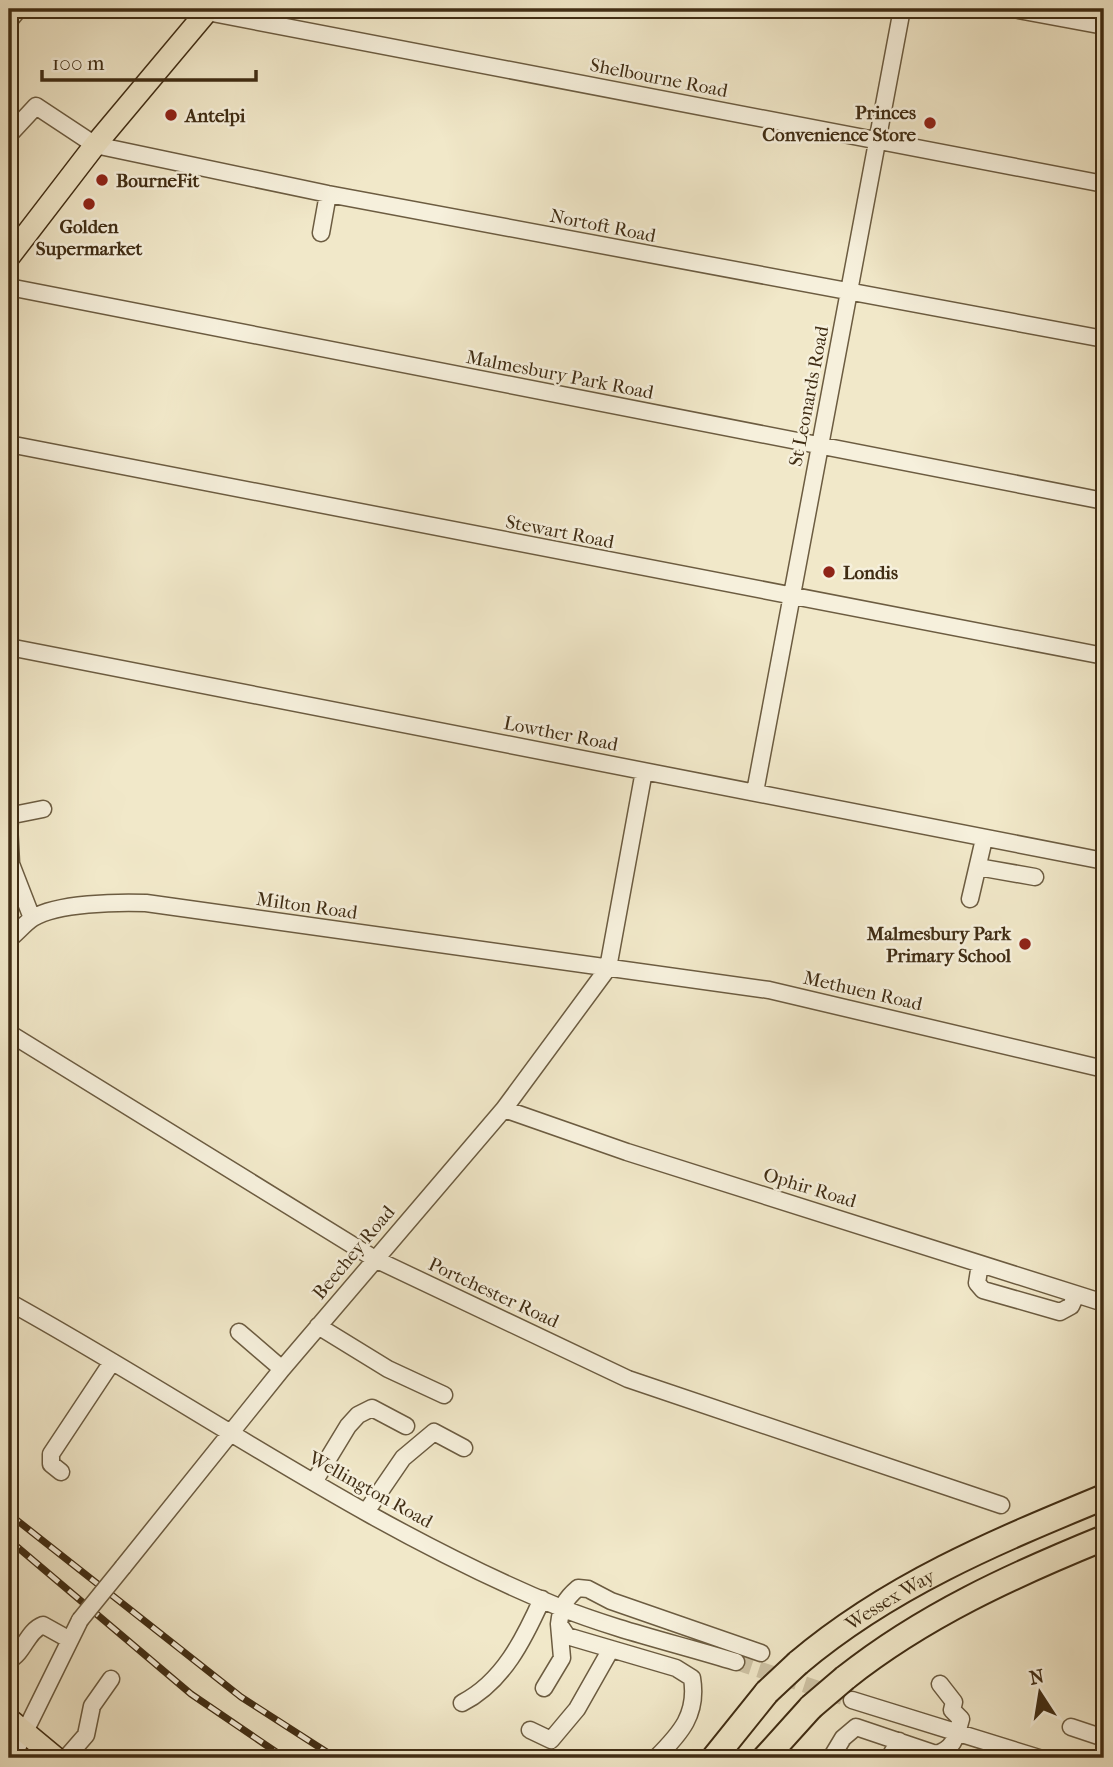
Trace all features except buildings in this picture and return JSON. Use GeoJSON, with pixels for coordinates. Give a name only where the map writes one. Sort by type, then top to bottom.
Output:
{"type":"FeatureCollection","features":[{"type":"Feature","properties":{"kind":"highway","name":"Wessex Way"},"geometry":{"type":"LineString","coordinates":[[714,1758],[767,1692],[849,1622],[919,1579],[1104,1497]]}},
{"type":"Feature","properties":{"kind":"highway","name":"Wessex Way"},"geometry":{"type":"LineString","coordinates":[[765,1758],[811,1707],[849,1689],[888,1646],[940,1614],[1104,1538]]}},
{"type":"Feature","properties":{"kind":"main road"},"geometry":{"type":"LineString","coordinates":[[9,257],[95,145],[208,10]]}},
{"type":"Feature","properties":{"kind":"main road"},"geometry":{"type":"LineString","coordinates":[[16,1725],[56,1758]]}},
{"type":"Feature","properties":{"kind":"street"},"geometry":{"type":"LineString","coordinates":[[9,21],[19,9]]}},
{"type":"Feature","properties":{"kind":"street","name":"St Leonards Road"},"geometry":{"type":"LineString","coordinates":[[755,792],[902,9]]}},
{"type":"Feature","properties":{"kind":"street"},"geometry":{"type":"LineString","coordinates":[[1013,9],[1104,26]]}},
{"type":"Feature","properties":{"kind":"street","name":"Shelbourne Road"},"geometry":{"type":"LineString","coordinates":[[208,10],[1104,184]]}},
{"type":"Feature","properties":{"kind":"street"},"geometry":{"type":"LineString","coordinates":[[9,135],[36,106],[95,145]]}},
{"type":"Feature","properties":{"kind":"street","name":"Nortoft Road"},"geometry":{"type":"LineString","coordinates":[[95,145],[328,194],[1104,339]]}},
{"type":"Feature","properties":{"kind":"street"},"geometry":{"type":"LineString","coordinates":[[321,233],[328,194]]}},
{"type":"Feature","properties":{"kind":"street","name":"Malmesbury Park Road"},"geometry":{"type":"LineString","coordinates":[[9,287],[1104,500]]}},
{"type":"Feature","properties":{"kind":"street","name":"Stewart Road"},"geometry":{"type":"LineString","coordinates":[[9,444],[1104,656]]}},
{"type":"Feature","properties":{"kind":"street","name":"Lowther Road"},"geometry":{"type":"LineString","coordinates":[[9,647],[1104,861]]}},
{"type":"Feature","properties":{"kind":"street","name":"Beechey Road"},"geometry":{"type":"LineString","coordinates":[[12,1758],[16,1725],[80,1620],[282,1368],[504,1109],[608,968],[644,771]]}},
{"type":"Feature","properties":{"kind":"street"},"geometry":{"type":"LineString","coordinates":[[32,918],[11,864],[9,825],[13,815],[43,810]]}},
{"type":"Feature","properties":{"kind":"street"},"geometry":{"type":"LineString","coordinates":[[970,899],[984,839]]}},
{"type":"Feature","properties":{"kind":"street"},"geometry":{"type":"LineString","coordinates":[[978,867],[1035,877]]}},
{"type":"Feature","properties":{"kind":"street","name":"Milton Road"},"geometry":{"type":"LineString","coordinates":[[9,939],[32,918],[104,902],[146,902],[608,968]]}},
{"type":"Feature","properties":{"kind":"street","name":"Methuen Road"},"geometry":{"type":"LineString","coordinates":[[608,968],[769,990],[1104,1069]]}},
{"type":"Feature","properties":{"kind":"street","name":"Portchester Road"},"geometry":{"type":"LineString","coordinates":[[9,1033],[375,1259],[628,1379],[1001,1505]]}},
{"type":"Feature","properties":{"kind":"street","name":"Ophir Road"},"geometry":{"type":"LineString","coordinates":[[504,1109],[627,1152],[1104,1303]]}},
{"type":"Feature","properties":{"kind":"street"},"geometry":{"type":"LineString","coordinates":[[980,1264],[977,1283],[983,1290],[1060,1312],[1071,1306],[1076,1295]]}},
{"type":"Feature","properties":{"kind":"street","name":"Wellington Road"},"geometry":{"type":"LineString","coordinates":[[9,1302],[229,1434],[403,1533],[542,1599],[560,1616],[736,1662]]}},
{"type":"Feature","properties":{"kind":"street"},"geometry":{"type":"LineString","coordinates":[[318,1326],[388,1369],[444,1395]]}},
{"type":"Feature","properties":{"kind":"street"},"geometry":{"type":"LineString","coordinates":[[239,1332],[282,1368]]}},
{"type":"Feature","properties":{"kind":"street"},"geometry":{"type":"LineString","coordinates":[[61,1472],[51,1464],[51,1454],[112,1362]]}},
{"type":"Feature","properties":{"kind":"street"},"geometry":{"type":"LineString","coordinates":[[314,1482],[358,1415],[372,1408],[407,1426]]}},
{"type":"Feature","properties":{"kind":"street"},"geometry":{"type":"LineString","coordinates":[[366,1512],[403,1458],[434,1433],[464,1448]]}},
{"type":"Feature","properties":{"kind":"street"},"geometry":{"type":"LineString","coordinates":[[544,1688],[562,1658],[560,1616],[578,1588],[588,1589],[611,1601],[761,1653]]}},
{"type":"Feature","properties":{"kind":"street"},"geometry":{"type":"LineString","coordinates":[[462,1703],[479,1692],[509,1660],[542,1599]]}},
{"type":"Feature","properties":{"kind":"street"},"geometry":{"type":"LineString","coordinates":[[560,1616],[567,1636],[676,1668],[692,1678],[695,1700],[691,1715],[656,1758]]}},
{"type":"Feature","properties":{"kind":"street"},"geometry":{"type":"LineString","coordinates":[[9,1660],[16,1657],[37,1627],[43,1625],[69,1640]]}},
{"type":"Feature","properties":{"kind":"street"},"geometry":{"type":"LineString","coordinates":[[530,1730],[551,1741],[577,1709],[611,1649]]}},
{"type":"Feature","properties":{"kind":"street"},"geometry":{"type":"LineString","coordinates":[[66,1758],[86,1735],[92,1706],[111,1679]]}},
{"type":"Feature","properties":{"kind":"street"},"geometry":{"type":"LineString","coordinates":[[831,1758],[843,1738],[856,1727],[936,1754],[945,1754],[957,1734],[961,1719],[952,1710],[954,1702],[940,1684]]}},
{"type":"Feature","properties":{"kind":"street"},"geometry":{"type":"LineString","coordinates":[[849,1689],[957,1734],[1039,1758]]}},
{"type":"Feature","properties":{"kind":"street"},"geometry":{"type":"LineString","coordinates":[[1071,1727],[1104,1738]]}},
{"type":"Feature","properties":{"kind":"street"},"geometry":{"type":"LineString","coordinates":[[889,1758],[899,1741]]}},
{"type":"Feature","properties":{"kind":"tunnel"},"geometry":{"type":"LineString","coordinates":[[736,1662],[852,1700]]}},
{"type":"Feature","properties":{"kind":"railway"},"geometry":{"type":"LineString","coordinates":[[9,1514],[241,1697],[336,1758]]}},
{"type":"Feature","properties":{"kind":"railway"},"geometry":{"type":"LineString","coordinates":[[9,1540],[191,1694],[285,1758]]}},
{"type":"Feature","properties":{"kind":"place","name":"Antelpi"},"geometry":{"type":"Point","coordinates":[171,115]}},
{"type":"Feature","properties":{"kind":"place","name":"Princes Convenience Store"},"geometry":{"type":"Point","coordinates":[930,123]}},
{"type":"Feature","properties":{"kind":"place","name":"BourneFit"},"geometry":{"type":"Point","coordinates":[102,180]}},
{"type":"Feature","properties":{"kind":"place","name":"Golden Supermarket"},"geometry":{"type":"Point","coordinates":[89,204]}},
{"type":"Feature","properties":{"kind":"place","name":"Londis"},"geometry":{"type":"Point","coordinates":[829,572]}},
{"type":"Feature","properties":{"kind":"place","name":"Malmesbury Park Primary School"},"geometry":{"type":"Point","coordinates":[1025,944]}}]}
